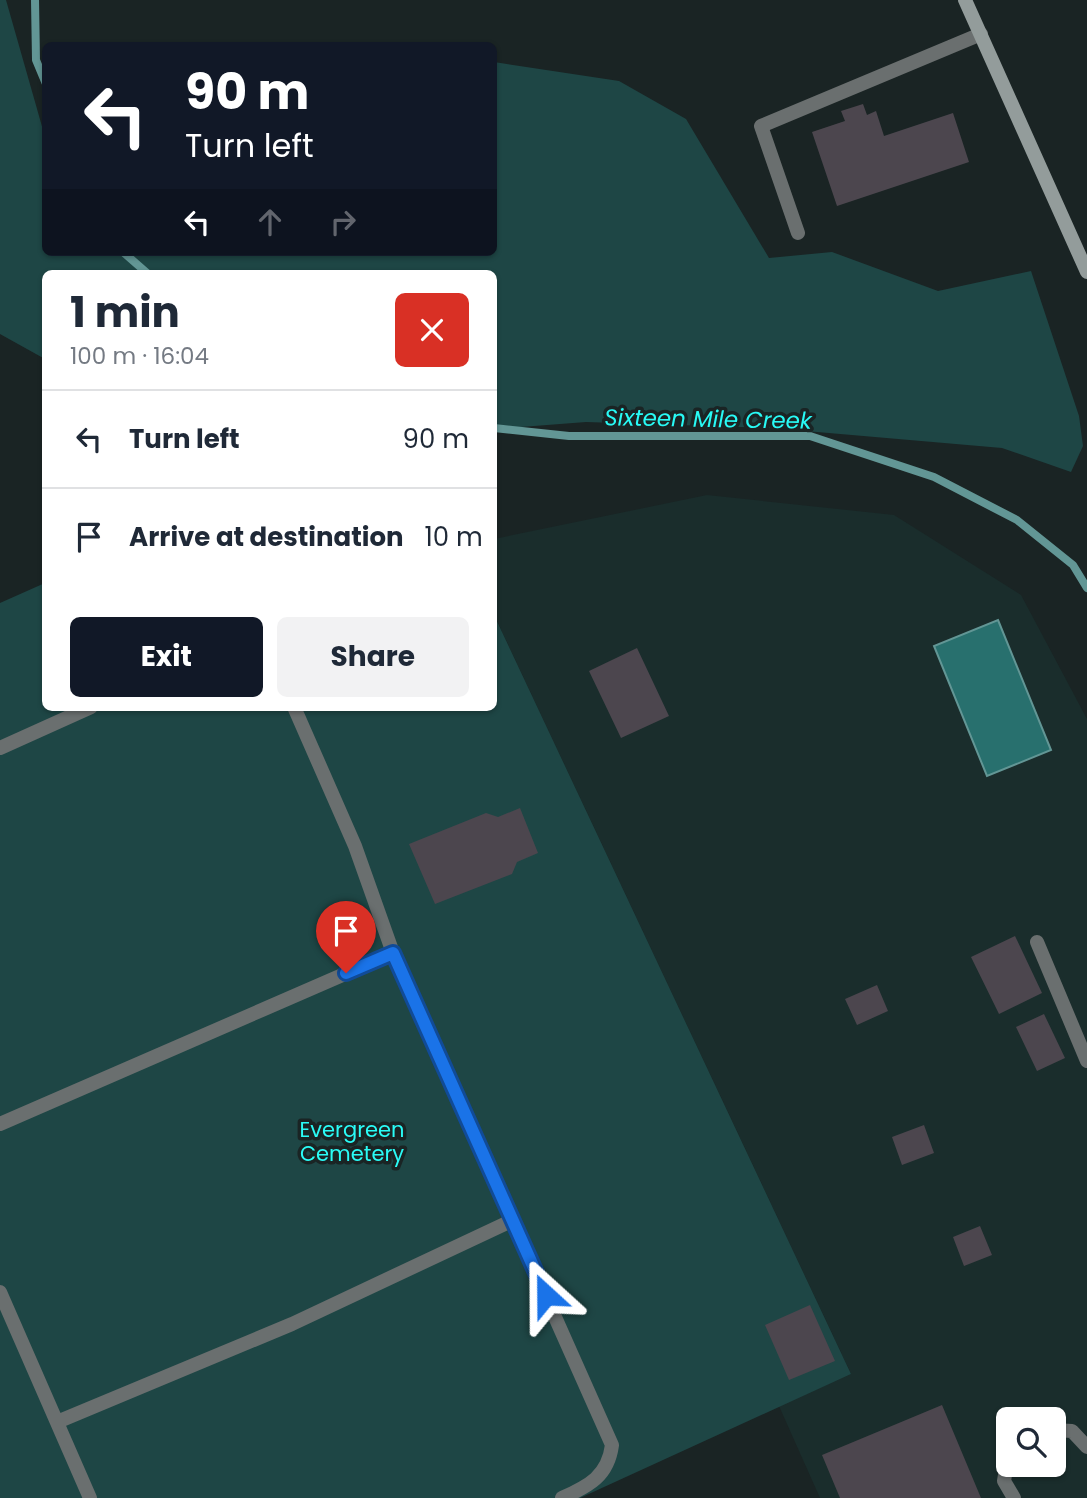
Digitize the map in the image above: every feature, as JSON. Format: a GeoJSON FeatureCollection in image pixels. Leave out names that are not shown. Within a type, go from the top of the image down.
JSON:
{"type":"FeatureCollection","features":[{"type":"Feature","properties":{"kind":"street"},"geometry":{"type":"LineString","coordinates":[[965,0],[1087,272]]}},
{"type":"Feature","properties":{"kind":"street"},"geometry":{"type":"LineString","coordinates":[[798,233],[761,126],[981,34]]}},
{"type":"Feature","properties":{"kind":"street"},"geometry":{"type":"LineString","coordinates":[[0,748],[82,711]]}},
{"type":"Feature","properties":{"kind":"street"},"geometry":{"type":"LineString","coordinates":[[296,711],[355,846],[393,953],[612,1445],[610,1461],[601,1476],[562,1498]]}},
{"type":"Feature","properties":{"kind":"street"},"geometry":{"type":"LineString","coordinates":[[1037,942],[1087,1061]]}},
{"type":"Feature","properties":{"kind":"street"},"geometry":{"type":"LineString","coordinates":[[0,1125],[393,953]]}},
{"type":"Feature","properties":{"kind":"street"},"geometry":{"type":"LineString","coordinates":[[57,1422],[292,1324],[513,1220]]}},
{"type":"Feature","properties":{"kind":"street"},"geometry":{"type":"LineString","coordinates":[[0,1292],[90,1498]]}},
{"type":"Feature","properties":{"kind":"street"},"geometry":{"type":"LineString","coordinates":[[1066,1431],[1072,1431],[1087,1447]]}},
{"type":"Feature","properties":{"kind":"street"},"geometry":{"type":"LineString","coordinates":[[1005,1477],[1004,1481],[1014,1498]]}},
{"type":"Feature","properties":{"kind":"shaded area"},"geometry":{"type":"Polygon","coordinates":[[[707,495],[894,515],[1021,595],[1087,719],[1087,1498],[820,1498],[779,1406],[851,1374],[497,621],[497,538],[707,495]]]}},
{"type":"Feature","properties":{"kind":"shaded area"},"geometry":{"type":"Polygon","coordinates":[[[998,620],[1051,750],[987,776],[934,646],[998,620]]]}},
{"type":"Feature","properties":{"kind":"green space"},"geometry":{"type":"Polygon","coordinates":[[[0,0],[6,0],[42,126],[42,256],[497,256],[497,62],[619,81],[686,119],[769,258],[832,252],[938,291],[1031,271],[1079,416],[1083,446],[1071,472],[1002,448],[771,428],[586,422],[497,429],[497,270],[42,270],[42,357],[0,334],[0,0]]]}},
{"type":"Feature","properties":{"kind":"green space","name":"Evergreen Cemetery"},"geometry":{"type":"Polygon","coordinates":[[[42,584],[42,711],[497,711],[497,621],[851,1374],[580,1498],[0,1498],[0,603],[42,584]]]}},
{"type":"Feature","properties":{"kind":"building"},"geometry":{"type":"Polygon","coordinates":[[[863,104],[867,115],[876,111],[884,136],[953,113],[969,162],[837,206],[812,132],[845,121],[841,111],[863,104]]]}},
{"type":"Feature","properties":{"kind":"building"},"geometry":{"type":"Polygon","coordinates":[[[637,648],[669,716],[621,738],[589,671],[637,648]]]}},
{"type":"Feature","properties":{"kind":"building"},"geometry":{"type":"Polygon","coordinates":[[[520,808],[538,853],[517,862],[512,874],[435,904],[409,844],[486,813],[498,817],[520,808]]]}},
{"type":"Feature","properties":{"kind":"building"},"geometry":{"type":"Polygon","coordinates":[[[1015,936],[1042,993],[999,1014],[971,957],[1015,936]]]}},
{"type":"Feature","properties":{"kind":"building"},"geometry":{"type":"Polygon","coordinates":[[[877,985],[888,1011],[857,1025],[845,999],[877,985]]]}},
{"type":"Feature","properties":{"kind":"building"},"geometry":{"type":"Polygon","coordinates":[[[1044,1014],[1065,1058],[1037,1071],[1016,1027],[1044,1014]]]}},
{"type":"Feature","properties":{"kind":"building"},"geometry":{"type":"Polygon","coordinates":[[[924,1125],[934,1153],[902,1165],[892,1137],[924,1125]]]}},
{"type":"Feature","properties":{"kind":"building"},"geometry":{"type":"Polygon","coordinates":[[[980,1226],[992,1255],[964,1266],[953,1237],[980,1226]]]}},
{"type":"Feature","properties":{"kind":"building"},"geometry":{"type":"Polygon","coordinates":[[[810,1305],[835,1361],[789,1380],[765,1325],[810,1305]]]}},
{"type":"Feature","properties":{"kind":"building"},"geometry":{"type":"Polygon","coordinates":[[[942,1405],[981,1498],[840,1498],[822,1455],[942,1405]]]}},
{"type":"Feature","properties":{"kind":"waterway","name":"Sixteen Mile Creek"},"geometry":{"type":"LineString","coordinates":[[35,0],[36,60],[42,74]]}},
{"type":"Feature","properties":{"kind":"waterway","name":"Sixteen Mile Creek"},"geometry":{"type":"LineString","coordinates":[[128,256],[144,270]]}},
{"type":"Feature","properties":{"kind":"waterway","name":"Sixteen Mile Creek"},"geometry":{"type":"LineString","coordinates":[[497,428],[569,436],[810,436],[934,477],[1017,520],[1073,565],[1087,588]]}},
{"type":"Feature","properties":{"kind":"route"},"geometry":{"type":"LineString","coordinates":[[346,973],[393,953],[546,1295]]}}]}
